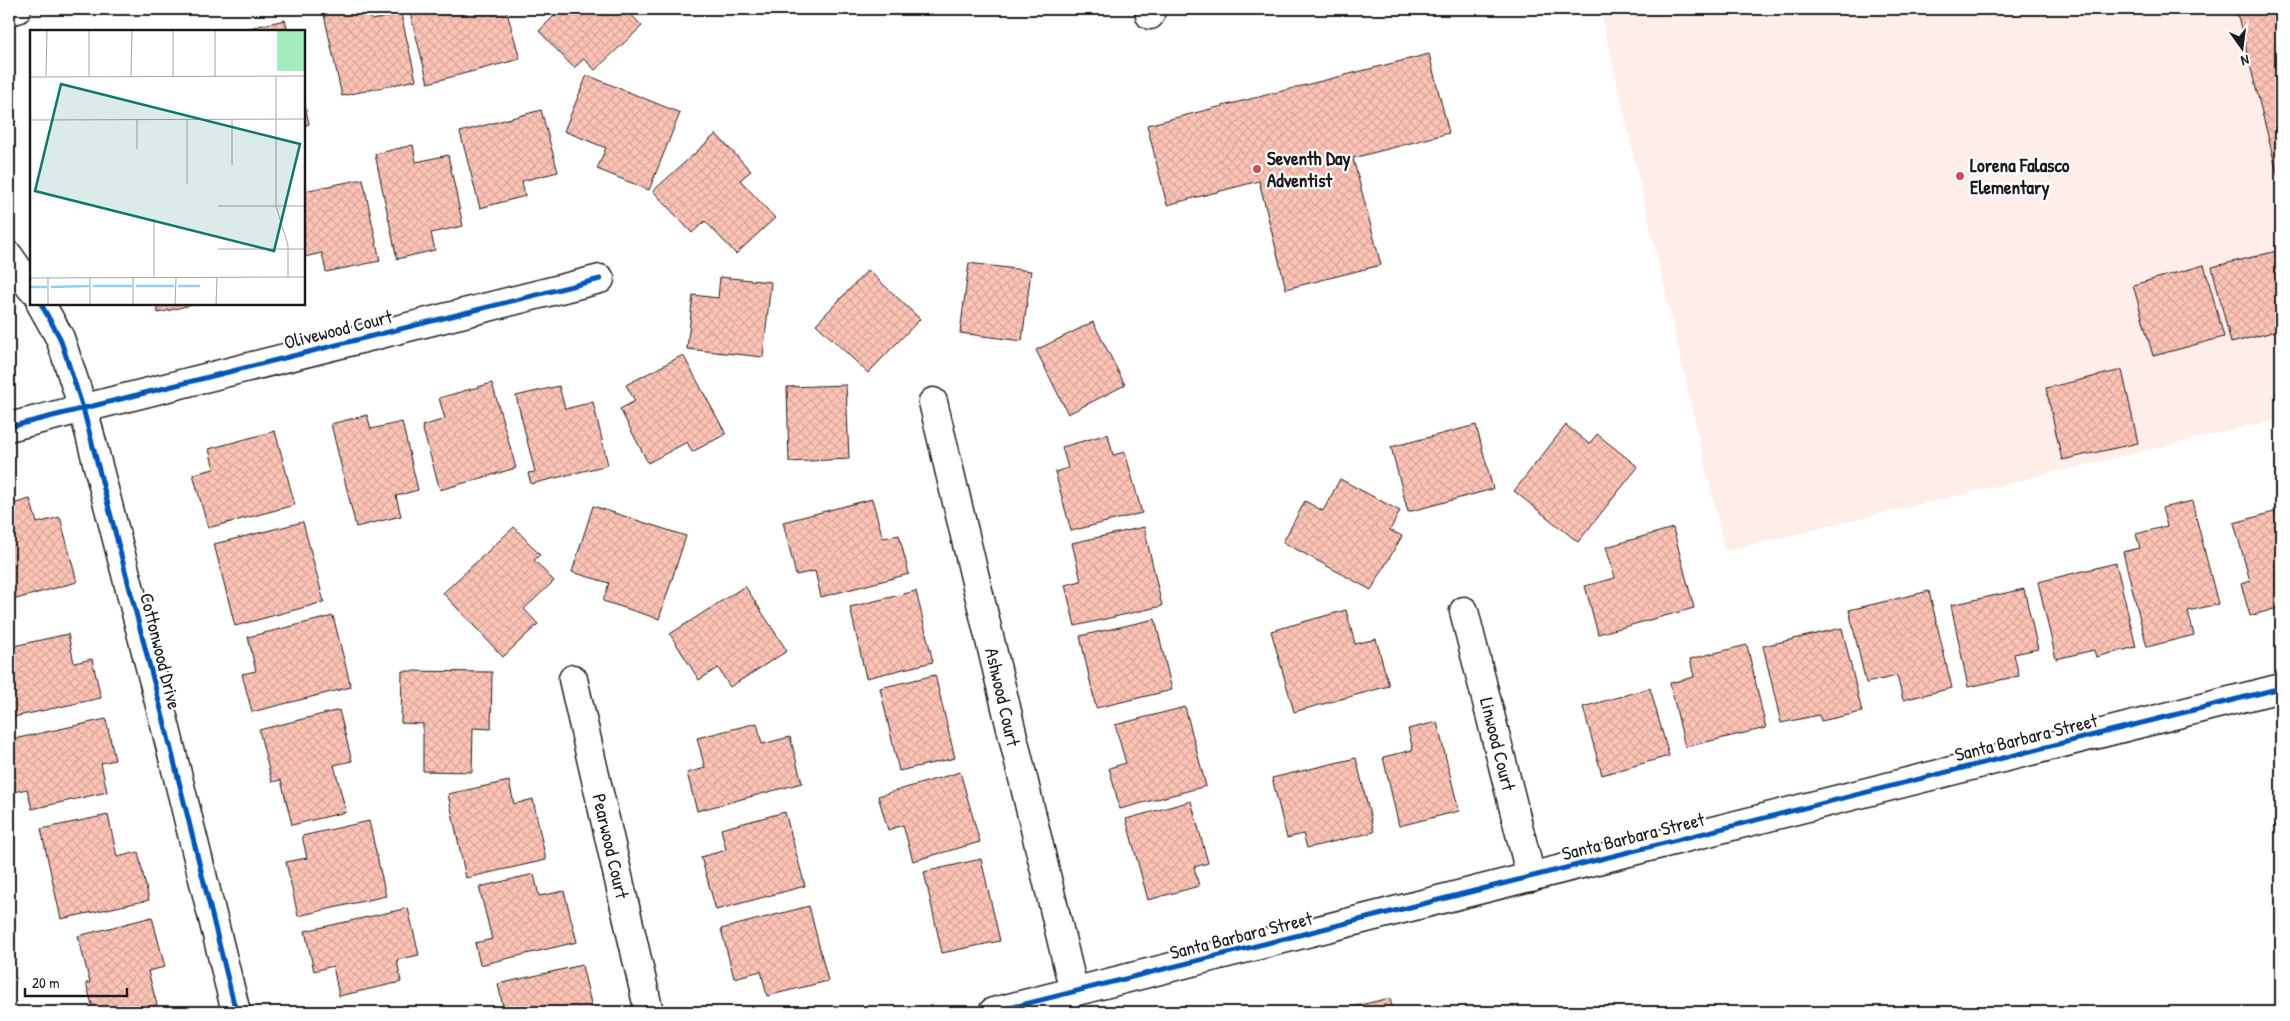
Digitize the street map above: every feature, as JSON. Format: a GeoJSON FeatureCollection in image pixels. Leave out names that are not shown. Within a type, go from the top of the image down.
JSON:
{"type":"FeatureCollection","features":[{"type":"Feature","properties":{"kind":"street"},"geometry":{"type":"LineString","coordinates":[[9,11],[17,9]]}},
{"type":"Feature","properties":{"kind":"street"},"geometry":{"type":"LineString","coordinates":[[9,256],[30,287]]}},
{"type":"Feature","properties":{"kind":"street","name":"Olivewood Court"},"geometry":{"type":"LineString","coordinates":[[9,427],[600,279]]}},
{"type":"Feature","properties":{"kind":"street","name":"Cottonwood Drive"},"geometry":{"type":"LineString","coordinates":[[42,305],[60,338],[83,408],[236,1012]]}},
{"type":"Feature","properties":{"kind":"street","name":"Ashwood Court"},"geometry":{"type":"LineString","coordinates":[[933,402],[1074,992]]}},
{"type":"Feature","properties":{"kind":"street","name":"Linwood Court"},"geometry":{"type":"LineString","coordinates":[[1464,611],[1531,877]]}},
{"type":"Feature","properties":{"kind":"street","name":"Pearwood Court"},"geometry":{"type":"LineString","coordinates":[[573,679],[649,1012]]}},
{"type":"Feature","properties":{"kind":"street","name":"Santa Barbara Street"},"geometry":{"type":"LineString","coordinates":[[993,1012],[2281,688]]}},
{"type":"Feature","properties":{"kind":"shaded area","name":"Lorena Falasco Elementary"},"geometry":{"type":"Polygon","coordinates":[[[1600,9],[2281,9],[2281,418],[1725,551],[1600,9]]]}},
{"type":"Feature","properties":{"kind":"building"},"geometry":{"type":"Polygon","coordinates":[[[370,9],[372,20],[401,14],[416,80],[342,96],[323,10],[370,9]]]}},
{"type":"Feature","properties":{"kind":"building"},"geometry":{"type":"Polygon","coordinates":[[[409,9],[506,9],[520,59],[428,83],[409,9]]]}},
{"type":"Feature","properties":{"kind":"building"},"geometry":{"type":"Polygon","coordinates":[[[549,9],[626,9],[642,26],[595,70],[584,59],[574,68],[539,31],[555,15],[549,9]]]}},
{"type":"Feature","properties":{"kind":"building"},"geometry":{"type":"Polygon","coordinates":[[[2236,9],[2281,9],[2280,184],[2236,9]]]}},
{"type":"Feature","properties":{"kind":"building"},"geometry":{"type":"Polygon","coordinates":[[[285,20],[288,30],[245,30],[285,20]]]}},
{"type":"Feature","properties":{"kind":"building","name":"Seventh Day Adventist"},"geometry":{"type":"Polygon","coordinates":[[[1429,54],[1449,133],[1353,158],[1381,265],[1286,289],[1259,181],[1167,205],[1147,125],[1429,54]]]}},
{"type":"Feature","properties":{"kind":"building"},"geometry":{"type":"Polygon","coordinates":[[[587,75],[680,113],[649,190],[597,169],[606,148],[564,131],[587,75]]]}},
{"type":"Feature","properties":{"kind":"building"},"geometry":{"type":"Polygon","coordinates":[[[305,106],[309,124],[305,126],[305,106]]]}},
{"type":"Feature","properties":{"kind":"building"},"geometry":{"type":"Polygon","coordinates":[[[541,110],[558,172],[522,181],[525,196],[480,208],[460,132],[541,110]]]}},
{"type":"Feature","properties":{"kind":"building"},"geometry":{"type":"Polygon","coordinates":[[[716,134],[751,171],[740,180],[775,218],[736,254],[705,221],[692,233],[653,191],[716,134]]]}},
{"type":"Feature","properties":{"kind":"building"},"geometry":{"type":"Polygon","coordinates":[[[413,145],[416,162],[448,155],[463,226],[431,233],[435,250],[397,259],[375,154],[413,145]]]}},
{"type":"Feature","properties":{"kind":"building"},"geometry":{"type":"Polygon","coordinates":[[[363,179],[380,261],[326,272],[322,253],[305,257],[305,191],[363,179]]]}},
{"type":"Feature","properties":{"kind":"building"},"geometry":{"type":"Polygon","coordinates":[[[2281,250],[2281,330],[2231,343],[2212,267],[2281,250]]]}},
{"type":"Feature","properties":{"kind":"building"},"geometry":{"type":"Polygon","coordinates":[[[969,263],[1031,271],[1022,341],[960,333],[969,263]]]}},
{"type":"Feature","properties":{"kind":"building"},"geometry":{"type":"Polygon","coordinates":[[[2204,265],[2224,337],[2153,356],[2133,285],[2204,265]]]}},
{"type":"Feature","properties":{"kind":"building"},"geometry":{"type":"Polygon","coordinates":[[[868,270],[920,319],[868,373],[816,324],[868,270]]]}},
{"type":"Feature","properties":{"kind":"building"},"geometry":{"type":"Polygon","coordinates":[[[720,277],[771,282],[763,357],[687,349],[693,295],[718,298],[720,277]]]}},
{"type":"Feature","properties":{"kind":"building"},"geometry":{"type":"Polygon","coordinates":[[[156,305],[191,305],[158,313],[156,305]]]}},
{"type":"Feature","properties":{"kind":"building"},"geometry":{"type":"Polygon","coordinates":[[[1093,322],[1125,385],[1068,414],[1036,350],[1093,322]]]}},
{"type":"Feature","properties":{"kind":"building"},"geometry":{"type":"Polygon","coordinates":[[[683,355],[726,434],[692,452],[687,442],[648,463],[620,409],[635,401],[626,385],[683,355]]]}},
{"type":"Feature","properties":{"kind":"building"},"geometry":{"type":"Polygon","coordinates":[[[2122,370],[2138,443],[2062,460],[2046,388],[2122,370]]]}},
{"type":"Feature","properties":{"kind":"building"},"geometry":{"type":"Polygon","coordinates":[[[492,383],[516,468],[440,490],[422,426],[445,419],[439,398],[492,383]]]}},
{"type":"Feature","properties":{"kind":"building"},"geometry":{"type":"Polygon","coordinates":[[[846,385],[849,459],[789,462],[787,387],[846,385]]]}},
{"type":"Feature","properties":{"kind":"building"},"geometry":{"type":"Polygon","coordinates":[[[559,386],[565,409],[593,402],[608,465],[531,484],[528,473],[535,472],[516,396],[559,386]]]}},
{"type":"Feature","properties":{"kind":"building"},"geometry":{"type":"Polygon","coordinates":[[[367,415],[371,429],[402,422],[418,490],[396,496],[401,516],[356,527],[331,424],[367,415]]]}},
{"type":"Feature","properties":{"kind":"building"},"geometry":{"type":"Polygon","coordinates":[[[1476,425],[1493,489],[1408,512],[1391,447],[1476,425]]]}},
{"type":"Feature","properties":{"kind":"building"},"geometry":{"type":"Polygon","coordinates":[[[1566,425],[1589,444],[1597,434],[1638,467],[1578,542],[1514,491],[1566,425]]]}},
{"type":"Feature","properties":{"kind":"building"},"geometry":{"type":"Polygon","coordinates":[[[275,431],[295,505],[208,528],[193,474],[214,469],[209,449],[275,431]]]}},
{"type":"Feature","properties":{"kind":"building"},"geometry":{"type":"Polygon","coordinates":[[[1108,434],[1113,455],[1125,452],[1142,513],[1071,531],[1055,472],[1068,468],[1062,447],[1108,434]]]}},
{"type":"Feature","properties":{"kind":"building"},"geometry":{"type":"Polygon","coordinates":[[[1340,479],[1400,511],[1390,530],[1402,536],[1371,590],[1283,542],[1305,501],[1323,511],[1340,479]]]}},
{"type":"Feature","properties":{"kind":"building"},"geometry":{"type":"Polygon","coordinates":[[[30,499],[37,523],[60,517],[77,582],[9,601],[9,505],[30,499]]]}},
{"type":"Feature","properties":{"kind":"building"},"geometry":{"type":"Polygon","coordinates":[[[872,499],[883,538],[899,535],[909,574],[821,597],[815,571],[796,575],[783,522],[872,499]]]}},
{"type":"Feature","properties":{"kind":"building"},"geometry":{"type":"Polygon","coordinates":[[[2192,501],[2218,604],[2188,611],[2194,635],[2147,647],[2123,552],[2140,548],[2136,534],[2167,526],[2162,508],[2192,501]]]}},
{"type":"Feature","properties":{"kind":"building"},"geometry":{"type":"Polygon","coordinates":[[[593,506],[686,536],[659,619],[603,601],[609,583],[572,572],[593,506]]]}},
{"type":"Feature","properties":{"kind":"building"},"geometry":{"type":"Polygon","coordinates":[[[2281,510],[2281,607],[2250,616],[2241,584],[2250,581],[2234,523],[2281,510]]]}},
{"type":"Feature","properties":{"kind":"building"},"geometry":{"type":"Polygon","coordinates":[[[303,522],[324,602],[235,626],[214,544],[303,522]]]}},
{"type":"Feature","properties":{"kind":"building"},"geometry":{"type":"Polygon","coordinates":[[[514,527],[540,555],[534,560],[554,581],[524,609],[538,624],[503,657],[443,593],[514,527]]]}},
{"type":"Feature","properties":{"kind":"building"},"geometry":{"type":"Polygon","coordinates":[[[1144,527],[1162,606],[1075,626],[1065,585],[1081,581],[1072,543],[1144,527]]]}},
{"type":"Feature","properties":{"kind":"building"},"geometry":{"type":"Polygon","coordinates":[[[1673,528],[1694,608],[1598,634],[1585,586],[1615,578],[1606,547],[1673,528]]]}},
{"type":"Feature","properties":{"kind":"building"},"geometry":{"type":"Polygon","coordinates":[[[2116,563],[2136,647],[2096,657],[2094,650],[2056,659],[2038,582],[2116,563]]]}},
{"type":"Feature","properties":{"kind":"building"},"geometry":{"type":"Polygon","coordinates":[[[745,586],[787,651],[730,687],[718,668],[699,680],[670,634],[745,586]]]}},
{"type":"Feature","properties":{"kind":"building"},"geometry":{"type":"Polygon","coordinates":[[[2024,589],[2038,649],[2014,654],[2019,676],[1968,687],[1951,605],[2024,589]]]}},
{"type":"Feature","properties":{"kind":"building"},"geometry":{"type":"Polygon","coordinates":[[[916,591],[933,662],[866,678],[850,607],[916,591]]]}},
{"type":"Feature","properties":{"kind":"building"},"geometry":{"type":"Polygon","coordinates":[[[1929,591],[1952,688],[1903,700],[1897,676],[1866,683],[1849,610],[1929,591]]]}},
{"type":"Feature","properties":{"kind":"building"},"geometry":{"type":"Polygon","coordinates":[[[1346,610],[1355,644],[1376,639],[1389,686],[1294,712],[1271,631],[1346,610]]]}},
{"type":"Feature","properties":{"kind":"building"},"geometry":{"type":"Polygon","coordinates":[[[333,616],[351,687],[252,712],[242,674],[256,671],[248,637],[333,616]]]}},
{"type":"Feature","properties":{"kind":"building"},"geometry":{"type":"Polygon","coordinates":[[[1155,619],[1172,690],[1096,708],[1080,636],[1155,619]]]}},
{"type":"Feature","properties":{"kind":"building"},"geometry":{"type":"Polygon","coordinates":[[[1842,628],[1862,712],[1821,721],[1819,715],[1781,723],[1763,646],[1842,628]]]}},
{"type":"Feature","properties":{"kind":"building"},"geometry":{"type":"Polygon","coordinates":[[[68,634],[74,663],[92,659],[101,698],[9,718],[9,647],[68,634]]]}},
{"type":"Feature","properties":{"kind":"building"},"geometry":{"type":"Polygon","coordinates":[[[1747,645],[1766,728],[1685,747],[1670,683],[1694,677],[1690,659],[1747,645]]]}},
{"type":"Feature","properties":{"kind":"building"},"geometry":{"type":"Polygon","coordinates":[[[402,671],[492,672],[491,729],[473,728],[472,772],[423,771],[423,724],[401,723],[402,671]]]}},
{"type":"Feature","properties":{"kind":"building"},"geometry":{"type":"Polygon","coordinates":[[[935,675],[955,758],[899,771],[880,688],[935,675]]]}},
{"type":"Feature","properties":{"kind":"building"},"geometry":{"type":"Polygon","coordinates":[[[1650,688],[1669,756],[1602,775],[1583,707],[1650,688]]]}},
{"type":"Feature","properties":{"kind":"building"},"geometry":{"type":"Polygon","coordinates":[[[1185,707],[1206,786],[1120,809],[1109,768],[1126,763],[1115,725],[1185,707]]]}},
{"type":"Feature","properties":{"kind":"building"},"geometry":{"type":"Polygon","coordinates":[[[339,710],[352,761],[334,765],[346,812],[292,825],[281,780],[272,782],[259,730],[339,710]]]}},
{"type":"Feature","properties":{"kind":"building"},"geometry":{"type":"Polygon","coordinates":[[[106,719],[115,760],[101,763],[107,792],[32,809],[27,789],[9,793],[9,740],[106,719]]]}},
{"type":"Feature","properties":{"kind":"building"},"geometry":{"type":"Polygon","coordinates":[[[1437,722],[1459,811],[1399,826],[1383,757],[1413,750],[1408,729],[1437,722]]]}},
{"type":"Feature","properties":{"kind":"building"},"geometry":{"type":"Polygon","coordinates":[[[757,723],[762,744],[790,737],[802,783],[697,811],[687,773],[705,768],[697,738],[757,723]]]}},
{"type":"Feature","properties":{"kind":"building"},"geometry":{"type":"Polygon","coordinates":[[[1356,758],[1374,832],[1307,848],[1303,834],[1287,838],[1272,778],[1356,758]]]}},
{"type":"Feature","properties":{"kind":"building"},"geometry":{"type":"Polygon","coordinates":[[[960,772],[980,842],[913,861],[903,825],[888,830],[878,796],[960,772]]]}},
{"type":"Feature","properties":{"kind":"building"},"geometry":{"type":"Polygon","coordinates":[[[509,781],[514,804],[533,799],[546,860],[466,878],[448,794],[509,781]]]}},
{"type":"Feature","properties":{"kind":"building"},"geometry":{"type":"Polygon","coordinates":[[[1191,801],[1208,863],[1194,867],[1199,886],[1148,900],[1126,819],[1191,801]]]}},
{"type":"Feature","properties":{"kind":"building"},"geometry":{"type":"Polygon","coordinates":[[[785,812],[805,886],[716,910],[701,857],[726,850],[721,829],[785,812]]]}},
{"type":"Feature","properties":{"kind":"building"},"geometry":{"type":"Polygon","coordinates":[[[108,815],[117,857],[138,852],[149,900],[61,919],[41,829],[108,815]]]}},
{"type":"Feature","properties":{"kind":"building"},"geometry":{"type":"Polygon","coordinates":[[[369,821],[386,896],[298,916],[286,862],[307,858],[302,836],[369,821]]]}},
{"type":"Feature","properties":{"kind":"building"},"geometry":{"type":"Polygon","coordinates":[[[981,859],[1000,941],[942,953],[924,872],[981,859]]]}},
{"type":"Feature","properties":{"kind":"building"},"geometry":{"type":"Polygon","coordinates":[[[534,874],[539,896],[564,891],[577,942],[480,965],[475,943],[492,939],[479,887],[534,874]]]}},
{"type":"Feature","properties":{"kind":"building"},"geometry":{"type":"Polygon","coordinates":[[[809,906],[828,981],[767,996],[761,971],[734,978],[721,929],[809,906]]]}},
{"type":"Feature","properties":{"kind":"building"},"geometry":{"type":"Polygon","coordinates":[[[408,908],[419,955],[397,960],[401,982],[339,996],[333,966],[314,971],[305,931],[408,908]]]}},
{"type":"Feature","properties":{"kind":"building"},"geometry":{"type":"Polygon","coordinates":[[[152,917],[165,967],[148,971],[157,1005],[129,1012],[94,1012],[86,983],[90,983],[78,936],[152,917]]]}},
{"type":"Feature","properties":{"kind":"building"},"geometry":{"type":"Polygon","coordinates":[[[582,965],[593,1012],[504,1012],[498,984],[582,965]]]}},
{"type":"Feature","properties":{"kind":"building"},"geometry":{"type":"Polygon","coordinates":[[[1390,998],[1393,1012],[1330,1012],[1390,998]]]}},
{"type":"Feature","properties":{"kind":"cycle path"},"geometry":{"type":"LineString","coordinates":[[9,427],[600,279]]}},
{"type":"Feature","properties":{"kind":"cycle path"},"geometry":{"type":"LineString","coordinates":[[42,305],[60,338],[83,408],[165,725],[236,1012]]}},
{"type":"Feature","properties":{"kind":"cycle path"},"geometry":{"type":"LineString","coordinates":[[993,1012],[2281,688]]}},
{"type":"Feature","properties":{"kind":"place","name":"Seventh Day Adventist"},"geometry":{"type":"Point","coordinates":[1257,169]}},
{"type":"Feature","properties":{"kind":"place","name":"Lorena Falasco Elementary"},"geometry":{"type":"Point","coordinates":[1960,176]}}]}
